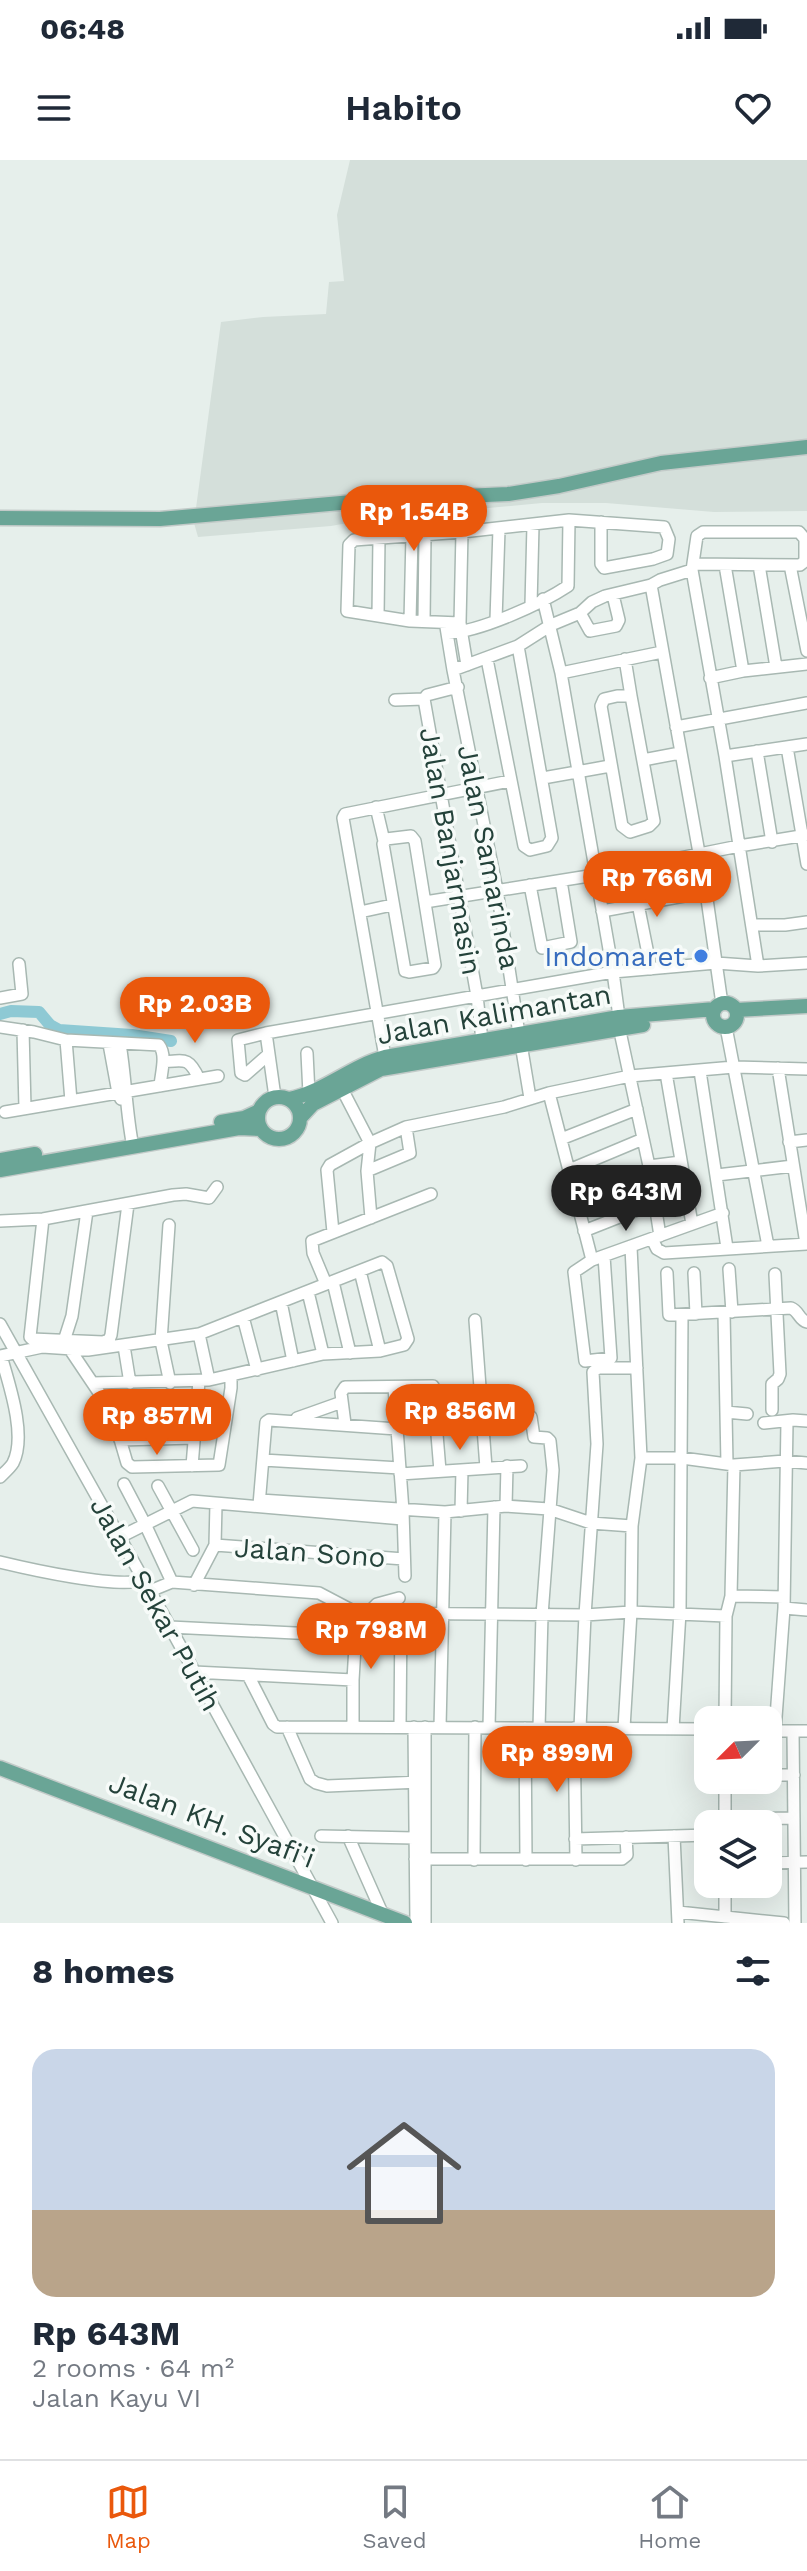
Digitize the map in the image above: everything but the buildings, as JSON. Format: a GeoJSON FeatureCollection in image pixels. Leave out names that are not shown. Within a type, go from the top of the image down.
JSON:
{"type":"FeatureCollection","features":[{"type":"Feature","properties":{"kind":"main road"},"geometry":{"type":"LineString","coordinates":[[0,518],[160,519],[374,500],[460,503],[559,486],[661,463],[807,447]]}},
{"type":"Feature","properties":{"kind":"main road","name":"Jalan Kalimantan"},"geometry":{"type":"LineString","coordinates":[[725,1015],[807,1006]]}},
{"type":"Feature","properties":{"kind":"main road","name":"Jalan Kalimantan"},"geometry":{"type":"LineString","coordinates":[[282,1098],[309,1094],[370,1061],[385,1057],[429,1055],[619,1022],[807,1013]]}},
{"type":"Feature","properties":{"kind":"main road","name":"Jalan Kalimantan"},"geometry":{"type":"LineString","coordinates":[[300,1118],[313,1104],[381,1069],[482,1040],[520,1039]]}},
{"type":"Feature","properties":{"kind":"main road"},"geometry":{"type":"LineString","coordinates":[[282,1098],[299,1111],[296,1131],[285,1138],[272,1138],[261,1129],[259,1111],[268,1099],[282,1098]]}},
{"type":"Feature","properties":{"kind":"main road"},"geometry":{"type":"LineString","coordinates":[[0,1170],[244,1118],[259,1111]]}},
{"type":"Feature","properties":{"kind":"main road"},"geometry":{"type":"LineString","coordinates":[[0,1160],[239,1128],[261,1129]]}},
{"type":"Feature","properties":{"kind":"main road","name":"Jalan KH. Syafi'i"},"geometry":{"type":"LineString","coordinates":[[0,1768],[405,1923]]}},
{"type":"Feature","properties":{"kind":"street"},"geometry":{"type":"LineString","coordinates":[[460,503],[461,628],[467,665]]}},
{"type":"Feature","properties":{"kind":"street"},"geometry":{"type":"LineString","coordinates":[[569,520],[568,586],[496,620],[461,628],[446,627],[424,621],[349,613],[346,608],[349,545],[354,540],[418,535],[462,527],[499,529],[569,520],[601,522],[664,527],[669,539],[667,554],[604,568],[601,564],[601,522]]}},
{"type":"Feature","properties":{"kind":"street"},"geometry":{"type":"LineString","coordinates":[[531,605],[533,525]]}},
{"type":"Feature","properties":{"kind":"street"},"geometry":{"type":"LineString","coordinates":[[496,620],[499,529]]}},
{"type":"Feature","properties":{"kind":"street"},"geometry":{"type":"LineString","coordinates":[[758,966],[693,567],[697,536],[703,532],[799,532],[805,539],[805,561],[800,565],[790,565],[807,651]]}},
{"type":"Feature","properties":{"kind":"street"},"geometry":{"type":"LineString","coordinates":[[410,621],[418,535]]}},
{"type":"Feature","properties":{"kind":"street"},"geometry":{"type":"LineString","coordinates":[[418,535],[424,621]]}},
{"type":"Feature","properties":{"kind":"street"},"geometry":{"type":"LineString","coordinates":[[378,616],[379,538]]}},
{"type":"Feature","properties":{"kind":"street"},"geometry":{"type":"LineString","coordinates":[[653,559],[662,652],[768,1246]]}},
{"type":"Feature","properties":{"kind":"street"},"geometry":{"type":"LineString","coordinates":[[725,565],[743,671]]}},
{"type":"Feature","properties":{"kind":"street"},"geometry":{"type":"LineString","coordinates":[[759,565],[776,667]]}},
{"type":"Feature","properties":{"kind":"street","name":"Jalan Banjarmasin"},"geometry":{"type":"LineString","coordinates":[[482,1040],[460,896],[424,699],[456,679],[467,665],[518,646],[551,625],[580,613],[592,602],[693,567],[790,565]]}},
{"type":"Feature","properties":{"kind":"street"},"geometry":{"type":"LineString","coordinates":[[580,613],[590,631],[616,626],[619,620],[613,595]]}},
{"type":"Feature","properties":{"kind":"street"},"geometry":{"type":"LineString","coordinates":[[543,599],[561,673],[619,1022],[655,1203],[659,1252],[806,1244],[778,1068]]}},
{"type":"Feature","properties":{"kind":"street","name":"Jalan Samarinda"},"geometry":{"type":"LineString","coordinates":[[446,627],[497,890],[530,1098]]}},
{"type":"Feature","properties":{"kind":"street"},"geometry":{"type":"LineString","coordinates":[[487,659],[524,846],[530,850],[547,846],[552,838],[518,646]]}},
{"type":"Feature","properties":{"kind":"street"},"geometry":{"type":"LineString","coordinates":[[561,673],[662,652]]}},
{"type":"Feature","properties":{"kind":"street"},"geometry":{"type":"LineString","coordinates":[[625,659],[654,821],[649,826],[630,832],[622,826],[601,703],[604,699],[631,696]]}},
{"type":"Feature","properties":{"kind":"street"},"geometry":{"type":"LineString","coordinates":[[710,678],[807,664]]}},
{"type":"Feature","properties":{"kind":"street"},"geometry":{"type":"LineString","coordinates":[[395,700],[424,699]]}},
{"type":"Feature","properties":{"kind":"street"},"geometry":{"type":"LineString","coordinates":[[676,727],[807,703]]}},
{"type":"Feature","properties":{"kind":"street"},"geometry":{"type":"LineString","coordinates":[[725,756],[807,744]]}},
{"type":"Feature","properties":{"kind":"street"},"geometry":{"type":"LineString","coordinates":[[787,747],[807,864]]}},
{"type":"Feature","properties":{"kind":"street"},"geometry":{"type":"LineString","coordinates":[[757,751],[772,842]]}},
{"type":"Feature","properties":{"kind":"street"},"geometry":{"type":"LineString","coordinates":[[643,760],[680,753]]}},
{"type":"Feature","properties":{"kind":"street"},"geometry":{"type":"LineString","coordinates":[[543,778],[610,766]]}},
{"type":"Feature","properties":{"kind":"street"},"geometry":{"type":"LineString","coordinates":[[385,1057],[343,818],[351,811],[510,781]]}},
{"type":"Feature","properties":{"kind":"street"},"geometry":{"type":"LineString","coordinates":[[376,807],[405,971],[433,968],[435,965],[413,838],[384,841]]}},
{"type":"Feature","properties":{"kind":"street"},"geometry":{"type":"LineString","coordinates":[[425,902],[561,881],[804,836]]}},
{"type":"Feature","properties":{"kind":"street"},"geometry":{"type":"LineString","coordinates":[[530,885],[542,948],[571,942],[561,881]]}},
{"type":"Feature","properties":{"kind":"street"},"geometry":{"type":"LineString","coordinates":[[602,911],[706,892]]}},
{"type":"Feature","properties":{"kind":"street"},"geometry":{"type":"LineString","coordinates":[[638,904],[651,969]]}},
{"type":"Feature","properties":{"kind":"street"},"geometry":{"type":"LineString","coordinates":[[360,912],[392,905]]}},
{"type":"Feature","properties":{"kind":"street"},"geometry":{"type":"LineString","coordinates":[[752,925],[807,922]]}},
{"type":"Feature","properties":{"kind":"street"},"geometry":{"type":"LineString","coordinates":[[269,1054],[245,1075],[241,1073],[238,1040],[613,972],[716,963],[758,966],[807,963]]}},
{"type":"Feature","properties":{"kind":"street"},"geometry":{"type":"LineString","coordinates":[[0,998],[22,994],[19,964]]}},
{"type":"Feature","properties":{"kind":"street"},"geometry":{"type":"LineString","coordinates":[[0,1027],[66,1040],[159,1045],[163,1050],[160,1086]]}},
{"type":"Feature","properties":{"kind":"street"},"geometry":{"type":"LineString","coordinates":[[23,1030],[25,1108]]}},
{"type":"Feature","properties":{"kind":"street"},"geometry":{"type":"LineString","coordinates":[[266,1033],[282,1098]]}},
{"type":"Feature","properties":{"kind":"street"},"geometry":{"type":"LineString","coordinates":[[66,1040],[71,1101]]}},
{"type":"Feature","properties":{"kind":"street"},"geometry":{"type":"LineString","coordinates":[[115,1044],[132,1143]]}},
{"type":"Feature","properties":{"kind":"street"},"geometry":{"type":"LineString","coordinates":[[307,1053],[309,1094]]}},
{"type":"Feature","properties":{"kind":"street"},"geometry":{"type":"LineString","coordinates":[[163,1062],[189,1062],[193,1064],[199,1079]]}},
{"type":"Feature","properties":{"kind":"street"},"geometry":{"type":"LineString","coordinates":[[333,1232],[327,1170],[330,1165],[406,1127],[630,1076],[734,1067],[807,1069]]}},
{"type":"Feature","properties":{"kind":"street"},"geometry":{"type":"LineString","coordinates":[[700,1071],[727,1248]]}},
{"type":"Feature","properties":{"kind":"street"},"geometry":{"type":"LineString","coordinates":[[666,1073],[692,1224]]}},
{"type":"Feature","properties":{"kind":"street"},"geometry":{"type":"LineString","coordinates":[[5,1112],[218,1076]]}},
{"type":"Feature","properties":{"kind":"street"},"geometry":{"type":"LineString","coordinates":[[342,1089],[370,1143],[367,1171],[371,1218]]}},
{"type":"Feature","properties":{"kind":"street"},"geometry":{"type":"LineString","coordinates":[[549,1093],[584,1231],[598,1258],[611,1358],[584,1359],[574,1273],[598,1258],[723,1213]]}},
{"type":"Feature","properties":{"kind":"street"},"geometry":{"type":"LineString","coordinates":[[561,1139],[637,1109]]}},
{"type":"Feature","properties":{"kind":"street"},"geometry":{"type":"LineString","coordinates":[[367,1171],[410,1153],[406,1127]]}},
{"type":"Feature","properties":{"kind":"street"},"geometry":{"type":"LineString","coordinates":[[569,1170],[643,1139]]}},
{"type":"Feature","properties":{"kind":"street"},"geometry":{"type":"LineString","coordinates":[[789,1142],[807,1140]]}},
{"type":"Feature","properties":{"kind":"street"},"geometry":{"type":"LineString","coordinates":[[577,1200],[649,1169],[681,1162]]}},
{"type":"Feature","properties":{"kind":"street"},"geometry":{"type":"LineString","coordinates":[[717,1175],[793,1166]]}},
{"type":"Feature","properties":{"kind":"street"},"geometry":{"type":"LineString","coordinates":[[0,1221],[43,1219],[173,1195],[209,1198],[217,1187]]}},
{"type":"Feature","properties":{"kind":"street"},"geometry":{"type":"LineString","coordinates":[[350,1353],[330,1283],[313,1253],[312,1241],[431,1194]]}},
{"type":"Feature","properties":{"kind":"street"},"geometry":{"type":"LineString","coordinates":[[584,1231],[655,1203]]}},
{"type":"Feature","properties":{"kind":"street"},"geometry":{"type":"LineString","coordinates":[[0,1477],[12,1465],[18,1446],[18,1432],[10,1386],[0,1356],[42,1347],[109,1340],[128,1204]]}},
{"type":"Feature","properties":{"kind":"street"},"geometry":{"type":"LineString","coordinates":[[87,1211],[67,1345],[112,1412],[129,1466],[215,1466],[221,1462],[231,1376]]}},
{"type":"Feature","properties":{"kind":"street"},"geometry":{"type":"LineString","coordinates":[[43,1219],[32,1339],[88,1350],[199,1334],[385,1263],[408,1339],[404,1345],[380,1351],[323,1354],[204,1380],[93,1383]]}},
{"type":"Feature","properties":{"kind":"street"},"geometry":{"type":"LineString","coordinates":[[169,1225],[161,1341],[170,1383]]}},
{"type":"Feature","properties":{"kind":"street"},"geometry":{"type":"LineString","coordinates":[[624,1728],[631,1612],[632,1526],[641,1458],[631,1247]]}},
{"type":"Feature","properties":{"kind":"street"},"geometry":{"type":"LineString","coordinates":[[725,1706],[726,1616],[731,1596],[730,1465],[726,1412],[729,1269]]}},
{"type":"Feature","properties":{"kind":"street"},"geometry":{"type":"LineString","coordinates":[[360,1271],[380,1351]]}},
{"type":"Feature","properties":{"kind":"street"},"geometry":{"type":"LineString","coordinates":[[667,1273],[669,1315],[794,1309],[807,1322]]}},
{"type":"Feature","properties":{"kind":"street"},"geometry":{"type":"LineString","coordinates":[[694,1273],[696,1314]]}},
{"type":"Feature","properties":{"kind":"street"},"geometry":{"type":"LineString","coordinates":[[772,1410],[772,1384],[780,1377],[775,1274]]}},
{"type":"Feature","properties":{"kind":"street"},"geometry":{"type":"LineString","coordinates":[[308,1292],[323,1354]]}},
{"type":"Feature","properties":{"kind":"street"},"geometry":{"type":"LineString","coordinates":[[281,1302],[293,1361]]}},
{"type":"Feature","properties":{"kind":"street"},"geometry":{"type":"LineString","coordinates":[[673,1729],[680,1612],[682,1315]]}},
{"type":"Feature","properties":{"kind":"street"},"geometry":{"type":"LineString","coordinates":[[243,1317],[257,1370]]}},
{"type":"Feature","properties":{"kind":"street"},"geometry":{"type":"LineString","coordinates":[[475,1320],[486,1468]]}},
{"type":"Feature","properties":{"kind":"street","name":"Jalan Sekar Putih"},"geometry":{"type":"LineString","coordinates":[[0,1324],[332,1923]]}},
{"type":"Feature","properties":{"kind":"street"},"geometry":{"type":"LineString","coordinates":[[192,1466],[196,1409],[204,1380],[199,1334]]}},
{"type":"Feature","properties":{"kind":"street"},"geometry":{"type":"LineString","coordinates":[[124,1346],[130,1383]]}},
{"type":"Feature","properties":{"kind":"street"},"geometry":{"type":"LineString","coordinates":[[576,1860],[577,1728],[597,1444],[593,1372],[598,1368],[637,1368]]}},
{"type":"Feature","properties":{"kind":"street"},"geometry":{"type":"LineString","coordinates":[[345,1424],[341,1393],[345,1387],[433,1386],[440,1471]]}},
{"type":"Feature","properties":{"kind":"street"},"geometry":{"type":"LineString","coordinates":[[394,1387],[405,1576]]}},
{"type":"Feature","properties":{"kind":"street"},"geometry":{"type":"LineString","coordinates":[[289,1421],[342,1402]]}},
{"type":"Feature","properties":{"kind":"street"},"geometry":{"type":"LineString","coordinates":[[112,1412],[196,1409]]}},
{"type":"Feature","properties":{"kind":"street"},"geometry":{"type":"LineString","coordinates":[[726,1412],[747,1414]]}},
{"type":"Feature","properties":{"kind":"street"},"geometry":{"type":"LineString","coordinates":[[531,1417],[534,1437],[550,1441],[553,1470],[542,1615],[539,1728]]}},
{"type":"Feature","properties":{"kind":"street"},"geometry":{"type":"LineString","coordinates":[[764,1423],[807,1421]]}},
{"type":"Feature","properties":{"kind":"street"},"geometry":{"type":"LineString","coordinates":[[260,1504],[266,1422],[397,1429]]}},
{"type":"Feature","properties":{"kind":"street"},"geometry":{"type":"LineString","coordinates":[[774,1706],[784,1603],[787,1422]]}},
{"type":"Feature","properties":{"kind":"street"},"geometry":{"type":"LineString","coordinates":[[120,1440],[194,1438]]}},
{"type":"Feature","properties":{"kind":"street"},"geometry":{"type":"LineString","coordinates":[[641,1458],[682,1458],[730,1465],[785,1461],[807,1463]]}},
{"type":"Feature","properties":{"kind":"street"},"geometry":{"type":"LineString","coordinates":[[263,1460],[400,1471],[521,1466]]}},
{"type":"Feature","properties":{"kind":"street"},"geometry":{"type":"LineString","coordinates":[[489,1728],[492,1614],[500,1506],[507,1466]]}},
{"type":"Feature","properties":{"kind":"street"},"geometry":{"type":"LineString","coordinates":[[461,1511],[462,1470]]}},
{"type":"Feature","properties":{"kind":"street"},"geometry":{"type":"LineString","coordinates":[[124,1484],[145,1524],[185,1584]]}},
{"type":"Feature","properties":{"kind":"street"},"geometry":{"type":"LineString","coordinates":[[158,1486],[193,1550]]}},
{"type":"Feature","properties":{"kind":"street"},"geometry":{"type":"LineString","coordinates":[[120,1537],[192,1501],[403,1515],[500,1506],[549,1509],[591,1523],[632,1526]]}},
{"type":"Feature","properties":{"kind":"street"},"geometry":{"type":"LineString","coordinates":[[185,1584],[215,1545],[216,1504]]}},
{"type":"Feature","properties":{"kind":"street"},"geometry":{"type":"LineString","coordinates":[[440,1727],[445,1512]]}},
{"type":"Feature","properties":{"kind":"street","name":"Jalan Sono"},"geometry":{"type":"LineString","coordinates":[[215,1545],[404,1559]]}},
{"type":"Feature","properties":{"kind":"street"},"geometry":{"type":"LineString","coordinates":[[0,1562],[40,1572],[127,1583],[143,1580]]}},
{"type":"Feature","properties":{"kind":"street"},"geometry":{"type":"LineString","coordinates":[[150,1591],[185,1584],[319,1593],[363,1613],[585,1615],[680,1612],[726,1616]]}},
{"type":"Feature","properties":{"kind":"street"},"geometry":{"type":"LineString","coordinates":[[731,1596],[784,1603],[807,1610]]}},
{"type":"Feature","properties":{"kind":"street"},"geometry":{"type":"LineString","coordinates":[[353,1727],[356,1636],[363,1613],[377,1604],[399,1598]]}},
{"type":"Feature","properties":{"kind":"street"},"geometry":{"type":"LineString","coordinates":[[400,1727],[401,1613]]}},
{"type":"Feature","properties":{"kind":"street"},"geometry":{"type":"LineString","coordinates":[[165,1618],[356,1636]]}},
{"type":"Feature","properties":{"kind":"street"},"geometry":{"type":"LineString","coordinates":[[194,1672],[353,1680]]}},
{"type":"Feature","properties":{"kind":"street"},"geometry":{"type":"LineString","coordinates":[[248,1675],[273,1725],[287,1727],[694,1729]]}},
{"type":"Feature","properties":{"kind":"street"},"geometry":{"type":"LineString","coordinates":[[287,1727],[310,1779],[316,1783],[327,1786],[419,1782]]}},
{"type":"Feature","properties":{"kind":"street"},"geometry":{"type":"LineString","coordinates":[[419,1727],[420,1860],[425,1923]]}},
{"type":"Feature","properties":{"kind":"street"},"geometry":{"type":"LineString","coordinates":[[474,1860],[475,1727]]}},
{"type":"Feature","properties":{"kind":"street"},"geometry":{"type":"LineString","coordinates":[[525,1728],[526,1860]]}},
{"type":"Feature","properties":{"kind":"street"},"geometry":{"type":"LineString","coordinates":[[782,1731],[807,1731]]}},
{"type":"Feature","properties":{"kind":"street"},"geometry":{"type":"LineString","coordinates":[[793,1731],[794,1818],[801,1862],[795,1923]]}},
{"type":"Feature","properties":{"kind":"street"},"geometry":{"type":"LineString","coordinates":[[782,1775],[794,1775]]}},
{"type":"Feature","properties":{"kind":"street"},"geometry":{"type":"LineString","coordinates":[[416,1923],[420,1860],[414,1838],[419,1782]]}},
{"type":"Feature","properties":{"kind":"street"},"geometry":{"type":"LineString","coordinates":[[782,1819],[794,1818]]}},
{"type":"Feature","properties":{"kind":"street"},"geometry":{"type":"LineString","coordinates":[[575,1839],[694,1835]]}},
{"type":"Feature","properties":{"kind":"street"},"geometry":{"type":"LineString","coordinates":[[321,1836],[414,1838]]}},
{"type":"Feature","properties":{"kind":"street"},"geometry":{"type":"LineString","coordinates":[[348,1836],[383,1915]]}},
{"type":"Feature","properties":{"kind":"street"},"geometry":{"type":"LineString","coordinates":[[674,1836],[678,1918],[725,1917],[784,1923]]}},
{"type":"Feature","properties":{"kind":"street"},"geometry":{"type":"LineString","coordinates":[[420,1860],[625,1858],[626,1837]]}},
{"type":"Feature","properties":{"kind":"street"},"geometry":{"type":"LineString","coordinates":[[725,1898],[725,1917]]}},
{"type":"Feature","properties":{"kind":"shaded area"},"geometry":{"type":"Polygon","coordinates":[[[350,160],[807,160],[807,511],[714,512],[606,503],[542,503],[198,537],[194,523],[221,322],[326,314],[329,282],[344,281],[337,215],[350,160]]]}},
{"type":"Feature","properties":{"kind":"waterway"},"geometry":{"type":"LineString","coordinates":[[0,1014],[11,1011],[39,1012],[59,1030],[171,1041]]}},
{"type":"Feature","properties":{"kind":"place","name":"Indomaret"},"geometry":{"type":"Point","coordinates":[701,956]}}]}
